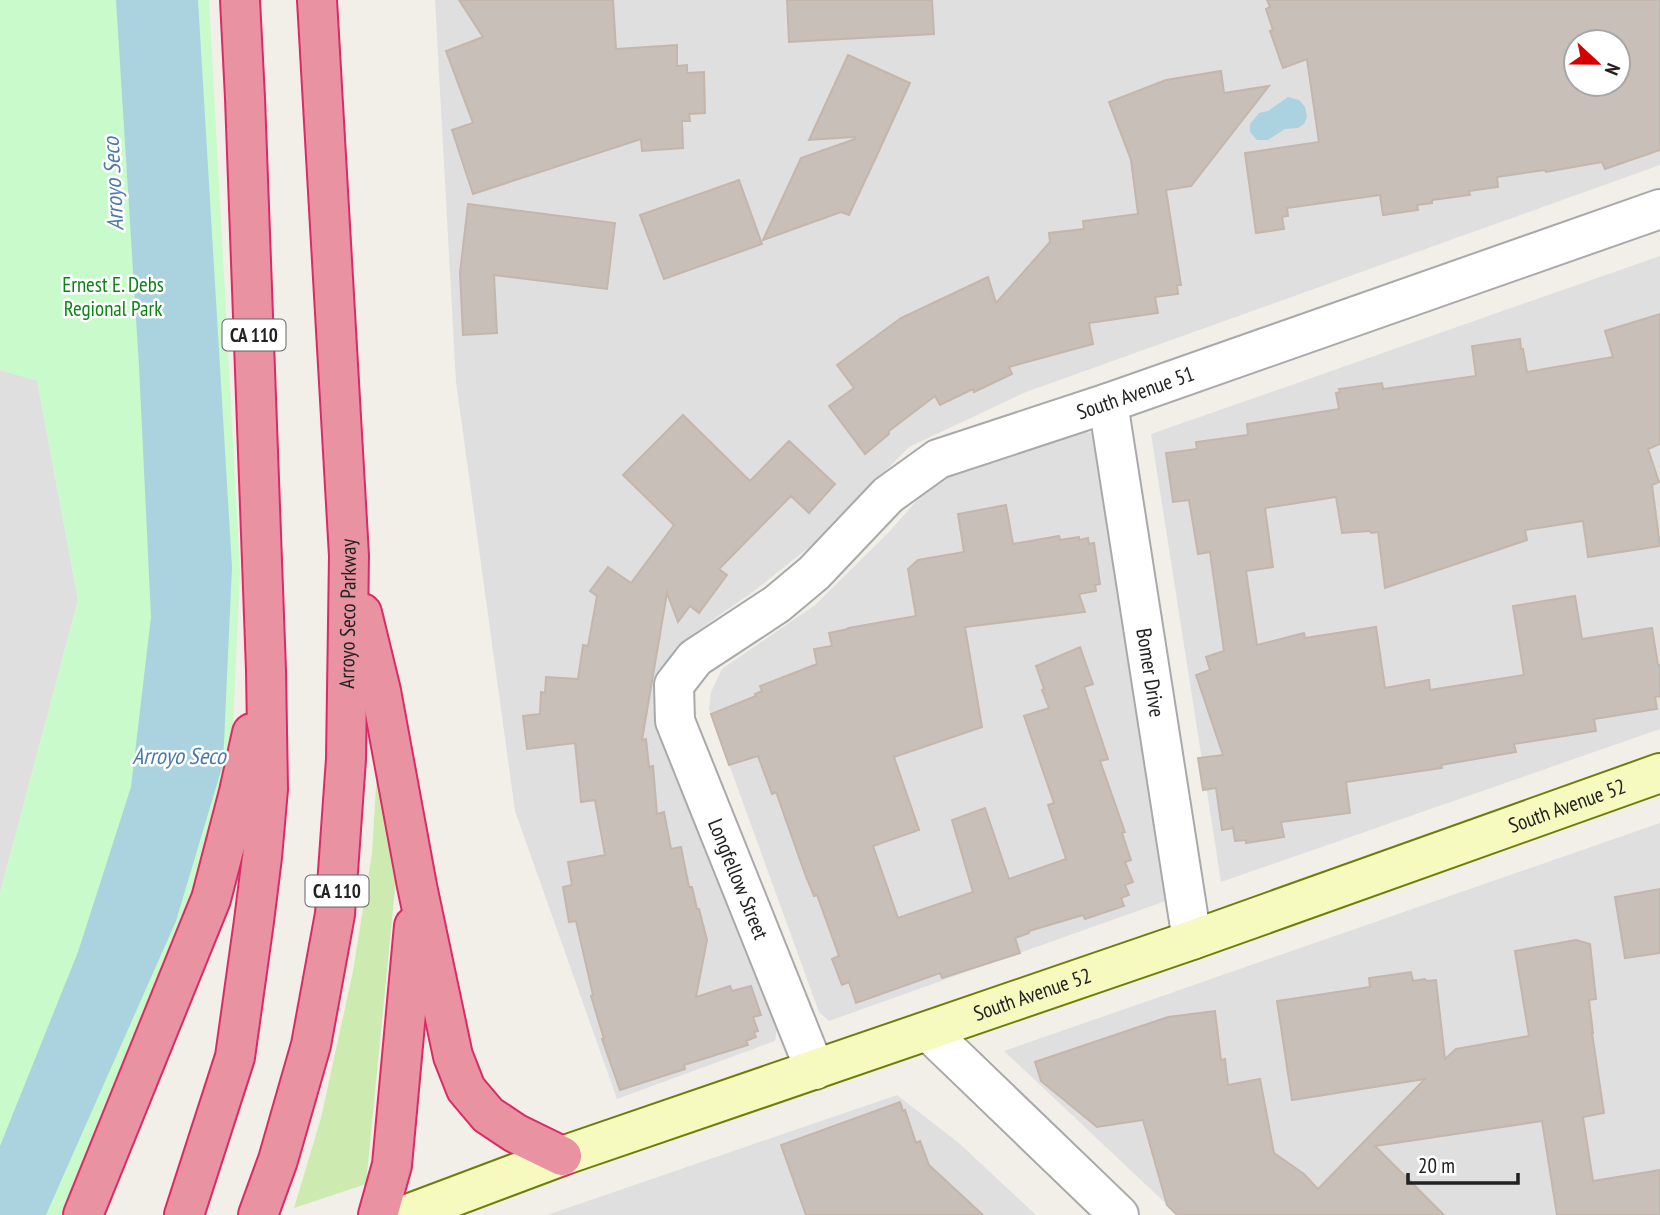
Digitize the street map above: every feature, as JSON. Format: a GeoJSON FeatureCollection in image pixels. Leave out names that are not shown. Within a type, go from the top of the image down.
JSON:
{"type":"FeatureCollection","features":[{"type":"Feature","properties":{"kind":"highway","name":"CA 110"},"geometry":{"type":"LineString","coordinates":[[184,1215],[235,1057],[262,857],[268,789],[266,670],[240,0]]}},
{"type":"Feature","properties":{"kind":"highway","name":"Arroyo Seco Parkway"},"geometry":{"type":"LineString","coordinates":[[258,1215],[278,1160],[311,1045],[335,914],[346,760],[349,556],[317,0]]}},
{"type":"Feature","properties":{"kind":"highway"},"geometry":{"type":"LineString","coordinates":[[349,556],[381,691],[453,1056],[466,1089],[488,1115],[515,1133],[562,1156]]}},
{"type":"Feature","properties":{"kind":"highway"},"geometry":{"type":"LineString","coordinates":[[83,1215],[211,899],[239,792],[266,670]]}},
{"type":"Feature","properties":{"kind":"highway"},"geometry":{"type":"LineString","coordinates":[[378,1215],[392,1165],[418,886]]}},
{"type":"Feature","properties":{"kind":"street","name":"South Avenue 51"},"geometry":{"type":"LineString","coordinates":[[674,685],[695,658],[777,604],[814,573],[888,495],[938,459],[1108,403],[1660,208]]}},
{"type":"Feature","properties":{"kind":"street","name":"Bomer Drive"},"geometry":{"type":"LineString","coordinates":[[1108,403],[1192,940]]}},
{"type":"Feature","properties":{"kind":"street","name":"Longfellow Street"},"geometry":{"type":"LineString","coordinates":[[674,685],[675,721],[815,1070]]}},
{"type":"Feature","properties":{"kind":"street","name":"South Avenue 52"},"geometry":{"type":"LineString","coordinates":[[405,1215],[562,1156],[1192,940],[1660,773]]}},
{"type":"Feature","properties":{"kind":"street"},"geometry":{"type":"LineString","coordinates":[[928,1031],[1119,1215]]}},
{"type":"Feature","properties":{"kind":"shaded area"},"geometry":{"type":"Polygon","coordinates":[[[435,0],[1660,0],[1660,165],[1026,392],[909,447],[818,540],[754,591],[694,633],[674,653],[661,696],[778,1023],[775,1041],[617,1099],[515,811],[456,382],[435,0]]]}},
{"type":"Feature","properties":{"kind":"shaded area"},"geometry":{"type":"Polygon","coordinates":[[[1660,256],[1660,729],[1221,882],[1151,434],[1660,256]]]}},
{"type":"Feature","properties":{"kind":"shaded area"},"geometry":{"type":"Polygon","coordinates":[[[0,370],[37,380],[78,600],[0,893],[0,370]]]}},
{"type":"Feature","properties":{"kind":"shaded area"},"geometry":{"type":"Polygon","coordinates":[[[1081,432],[1095,433],[1174,898],[829,1021],[819,1012],[709,709],[711,692],[722,669],[815,605],[890,531],[932,483],[1081,432]]]}},
{"type":"Feature","properties":{"kind":"shaded area"},"geometry":{"type":"Polygon","coordinates":[[[1660,823],[1660,1215],[1178,1215],[1004,1051],[1660,823]]]}},
{"type":"Feature","properties":{"kind":"shaded area"},"geometry":{"type":"Polygon","coordinates":[[[897,1095],[960,1144],[1036,1215],[547,1215],[897,1095]]]}},
{"type":"Feature","properties":{"kind":"green space","name":"Ernest E. Debs Regional Park"},"geometry":{"type":"Polygon","coordinates":[[[0,0],[209,0],[240,571],[231,772],[185,921],[61,1215],[0,1215],[0,893],[78,600],[37,381],[0,370],[0,0]]]}},
{"type":"Feature","properties":{"kind":"green space"},"geometry":{"type":"Polygon","coordinates":[[[378,752],[398,858],[366,1184],[294,1208],[321,1118],[353,971],[372,854],[378,752]]]}},
{"type":"Feature","properties":{"kind":"water","name":"Arroyo Seco"},"geometry":{"type":"Polygon","coordinates":[[[116,0],[198,0],[232,567],[223,764],[176,921],[46,1215],[0,1215],[0,1146],[78,952],[131,787],[151,617],[139,366],[116,0]]]}},
{"type":"Feature","properties":{"kind":"water"},"geometry":{"type":"Polygon","coordinates":[[[1288,97],[1299,100],[1305,107],[1307,117],[1304,124],[1298,128],[1285,129],[1268,140],[1257,140],[1250,132],[1250,124],[1259,113],[1268,111],[1288,97]]]}},
{"type":"Feature","properties":{"kind":"building"},"geometry":{"type":"Polygon","coordinates":[[[459,0],[613,0],[616,49],[677,45],[677,66],[687,65],[687,73],[704,72],[705,113],[689,114],[690,121],[682,121],[683,148],[642,151],[641,139],[473,194],[452,130],[473,123],[446,51],[483,37],[459,0]]]}},
{"type":"Feature","properties":{"kind":"building"},"geometry":{"type":"Polygon","coordinates":[[[787,0],[932,0],[934,34],[789,42],[787,0]]]}},
{"type":"Feature","properties":{"kind":"building"},"geometry":{"type":"Polygon","coordinates":[[[1267,0],[1660,0],[1660,150],[1605,169],[1602,162],[1497,177],[1498,187],[1469,191],[1470,195],[1432,200],[1432,203],[1417,205],[1418,210],[1383,215],[1380,195],[1287,208],[1288,216],[1282,217],[1284,229],[1256,233],[1245,153],[1319,142],[1307,59],[1283,68],[1270,31],[1273,30],[1266,9],[1270,7],[1267,0]]]}},
{"type":"Feature","properties":{"kind":"building"},"geometry":{"type":"Polygon","coordinates":[[[848,55],[910,83],[878,153],[849,215],[841,212],[763,240],[801,158],[855,139],[809,140],[848,55]]]}},
{"type":"Feature","properties":{"kind":"building"},"geometry":{"type":"Polygon","coordinates":[[[1221,71],[1224,93],[1269,86],[1191,186],[1166,190],[1181,285],[1177,285],[1178,294],[1155,297],[1158,313],[1089,323],[1093,344],[1009,367],[1012,374],[940,405],[935,396],[889,431],[889,434],[865,454],[829,406],[854,388],[837,365],[901,318],[988,277],[996,303],[1050,242],[1049,233],[1084,229],[1083,221],[1138,214],[1131,160],[1109,102],[1166,80],[1221,71]]]}},
{"type":"Feature","properties":{"kind":"building"},"geometry":{"type":"Polygon","coordinates":[[[739,180],[762,244],[664,279],[640,215],[739,180]]]}},
{"type":"Feature","properties":{"kind":"building"},"geometry":{"type":"Polygon","coordinates":[[[468,204],[615,223],[607,289],[494,275],[497,333],[463,335],[460,273],[468,204]]]}},
{"type":"Feature","properties":{"kind":"building"},"geometry":{"type":"Polygon","coordinates":[[[1660,314],[1660,444],[1648,449],[1659,482],[1652,485],[1660,546],[1588,557],[1583,521],[1525,530],[1527,540],[1385,588],[1378,532],[1342,533],[1336,497],[1265,508],[1273,567],[1246,571],[1257,645],[1304,633],[1305,638],[1376,627],[1385,688],[1429,680],[1430,690],[1524,675],[1513,606],[1575,596],[1582,639],[1652,628],[1660,665],[1660,696],[1655,697],[1657,709],[1594,719],[1596,731],[1514,744],[1516,752],[1441,765],[1442,768],[1346,782],[1350,813],[1281,822],[1284,837],[1246,843],[1246,840],[1235,841],[1233,828],[1222,830],[1216,788],[1203,790],[1198,758],[1223,755],[1196,675],[1210,670],[1206,657],[1224,651],[1210,552],[1198,554],[1189,500],[1173,502],[1166,453],[1197,449],[1196,442],[1248,435],[1247,424],[1339,409],[1336,393],[1340,392],[1339,389],[1382,383],[1383,389],[1476,376],[1472,346],[1520,339],[1527,372],[1613,357],[1605,331],[1660,314]]]}},
{"type":"Feature","properties":{"kind":"building"},"geometry":{"type":"Polygon","coordinates":[[[683,415],[750,481],[789,441],[835,484],[809,513],[791,496],[719,569],[727,575],[699,613],[690,606],[678,622],[667,593],[642,740],[646,739],[649,767],[653,766],[657,814],[664,812],[671,849],[681,847],[689,887],[692,887],[707,940],[696,997],[730,986],[732,991],[751,986],[761,1015],[753,1017],[758,1031],[754,1032],[756,1037],[746,1041],[748,1045],[684,1065],[685,1069],[620,1090],[602,1039],[576,921],[569,922],[563,887],[572,885],[568,862],[605,855],[595,800],[581,802],[575,743],[527,749],[523,716],[540,714],[541,692],[545,693],[546,677],[578,679],[583,645],[588,646],[597,596],[590,591],[608,567],[631,583],[674,525],[623,475],[683,415]]]}},
{"type":"Feature","properties":{"kind":"building"},"geometry":{"type":"Polygon","coordinates":[[[1006,505],[1013,544],[1059,536],[1060,540],[1088,538],[1089,544],[1094,543],[1100,584],[1095,585],[1096,591],[1079,594],[1085,612],[965,627],[982,727],[894,757],[919,830],[873,846],[898,918],[973,892],[952,820],[985,808],[1009,879],[1066,859],[1048,805],[1054,803],[1024,716],[1049,708],[1036,666],[1080,647],[1093,684],[1084,687],[1108,759],[1100,761],[1125,832],[1122,833],[1131,860],[1125,862],[1133,882],[1125,885],[1129,895],[1121,898],[1124,906],[1085,919],[1083,915],[1029,931],[1015,938],[1020,953],[942,978],[940,973],[856,1003],[849,982],[842,985],[832,959],[839,956],[817,895],[814,896],[776,792],[772,794],[758,756],[729,765],[711,714],[756,696],[755,694],[762,691],[760,686],[817,664],[814,649],[832,646],[829,633],[916,616],[908,569],[918,560],[964,552],[958,514],[1006,505]]]}},
{"type":"Feature","properties":{"kind":"building"},"geometry":{"type":"Polygon","coordinates":[[[1660,889],[1660,953],[1625,958],[1615,897],[1660,889]]]}},
{"type":"Feature","properties":{"kind":"building"},"geometry":{"type":"Polygon","coordinates":[[[1576,940],[1590,944],[1596,999],[1589,1000],[1604,1113],[1583,1117],[1593,1181],[1660,1170],[1660,1215],[1557,1215],[1542,1121],[1375,1146],[1444,1215],[1177,1215],[1167,1205],[1143,1120],[1097,1127],[1041,1081],[1035,1062],[1168,1017],[1215,1011],[1221,1060],[1225,1059],[1228,1085],[1260,1079],[1274,1153],[1304,1174],[1318,1189],[1425,1079],[1292,1100],[1277,1001],[1370,987],[1369,978],[1411,972],[1413,981],[1436,980],[1445,1059],[1456,1049],[1529,1036],[1515,951],[1576,940]]]}},
{"type":"Feature","properties":{"kind":"building"},"geometry":{"type":"Polygon","coordinates":[[[900,1102],[916,1143],[920,1141],[929,1165],[983,1215],[806,1215],[781,1145],[900,1102]]]}}]}
